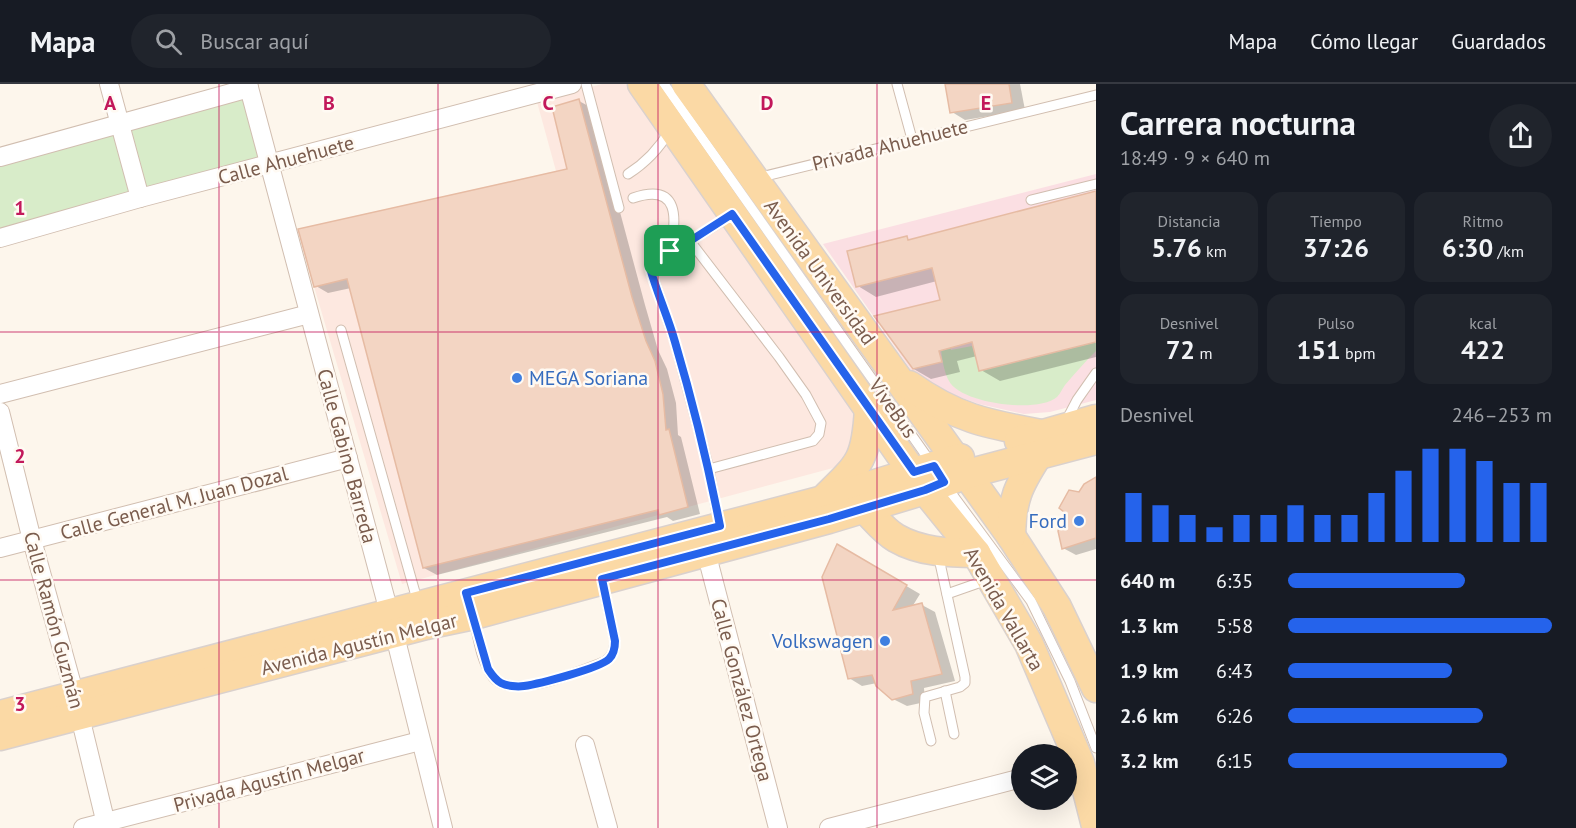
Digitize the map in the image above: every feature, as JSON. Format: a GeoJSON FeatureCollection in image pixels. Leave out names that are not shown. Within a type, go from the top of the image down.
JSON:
{"type":"FeatureCollection","features":[{"type":"Feature","properties":{"kind":"main road","name":"Avenida Universidad"},"geometry":{"type":"LineString","coordinates":[[642,84],[869,409],[940,474]]}},
{"type":"Feature","properties":{"kind":"main road","name":"Avenida Universidad"},"geometry":{"type":"LineString","coordinates":[[686,84],[894,374],[940,474]]}},
{"type":"Feature","properties":{"kind":"main road"},"geometry":{"type":"LineString","coordinates":[[894,374],[940,406],[976,421],[1048,439],[1096,440]]}},
{"type":"Feature","properties":{"kind":"main road"},"geometry":{"type":"LineString","coordinates":[[823,500],[853,471],[861,457],[867,441],[869,409]]}},
{"type":"Feature","properties":{"kind":"main road"},"geometry":{"type":"LineString","coordinates":[[940,474],[1048,439],[1096,419]]}},
{"type":"Feature","properties":{"kind":"main road"},"geometry":{"type":"LineString","coordinates":[[1011,537],[1014,498],[1019,485],[1048,439]]}},
{"type":"Feature","properties":{"kind":"main road","name":"Avenida Agustín Melgar"},"geometry":{"type":"LineString","coordinates":[[391,623],[418,605],[470,604],[720,526],[940,474]]}},
{"type":"Feature","properties":{"kind":"main road","name":"Avenida Agustín Melgar"},"geometry":{"type":"LineString","coordinates":[[0,736],[77,706],[391,623],[470,604],[602,579],[865,508],[940,474]]}},
{"type":"Feature","properties":{"kind":"main road","name":"Avenida Vallarta"},"geometry":{"type":"LineString","coordinates":[[940,474],[1011,537],[1057,607],[1096,688]]}},
{"type":"Feature","properties":{"kind":"main road","name":"Avenida Vallarta"},"geometry":{"type":"LineString","coordinates":[[940,474],[976,553],[1029,644],[1081,759],[1096,826]]}},
{"type":"Feature","properties":{"kind":"main road"},"geometry":{"type":"LineString","coordinates":[[865,508],[884,529],[897,539],[938,552],[976,553]]}},
{"type":"Feature","properties":{"kind":"main road","name":"Avenida Agustín Melgar"},"geometry":{"type":"LineString","coordinates":[[0,715],[77,706]]}},
{"type":"Feature","properties":{"kind":"street"},"geometry":{"type":"LineString","coordinates":[[109,84],[140,198]]}},
{"type":"Feature","properties":{"kind":"street","name":"Calle Ahuehuete"},"geometry":{"type":"LineString","coordinates":[[0,238],[270,163],[572,84]]}},
{"type":"Feature","properties":{"kind":"street"},"geometry":{"type":"LineString","coordinates":[[0,157],[249,86]]}},
{"type":"Feature","properties":{"kind":"street","name":"Calle Gabino Barreda"},"geometry":{"type":"LineString","coordinates":[[249,86],[443,828]]}},
{"type":"Feature","properties":{"kind":"street"},"geometry":{"type":"LineString","coordinates":[[0,394],[309,314]]}},
{"type":"Feature","properties":{"kind":"street","name":"Calle Ramón Guzmán"},"geometry":{"type":"LineString","coordinates":[[0,412],[106,825]]}},
{"type":"Feature","properties":{"kind":"street","name":"Calle General M. Juan Dozal"},"geometry":{"type":"LineString","coordinates":[[0,548],[348,458]]}},
{"type":"Feature","properties":{"kind":"street","name":"Calle González Ortega"},"geometry":{"type":"LineString","coordinates":[[706,552],[778,828]]}},
{"type":"Feature","properties":{"kind":"street","name":"Privada Agustín Melgar"},"geometry":{"type":"LineString","coordinates":[[83,828],[106,825],[420,741]]}},
{"type":"Feature","properties":{"kind":"street"},"geometry":{"type":"LineString","coordinates":[[585,745],[608,828]]}},
{"type":"Feature","properties":{"kind":"street"},"geometry":{"type":"LineString","coordinates":[[830,828],[1011,781]]}},
{"type":"Feature","properties":{"kind":"lane"},"geometry":{"type":"LineString","coordinates":[[586,84],[619,208]]}},
{"type":"Feature","properties":{"kind":"lane","name":"ViveBus"},"geometry":{"type":"LineString","coordinates":[[664,84],[1031,602],[1070,681],[1081,759]]}},
{"type":"Feature","properties":{"kind":"lane"},"geometry":{"type":"LineString","coordinates":[[897,84],[912,140]]}},
{"type":"Feature","properties":{"kind":"lane","name":"Privada Ahuehuete"},"geometry":{"type":"LineString","coordinates":[[753,179],[1096,95]]}},
{"type":"Feature","properties":{"kind":"lane"},"geometry":{"type":"LineString","coordinates":[[628,174],[654,154],[672,128]]}},
{"type":"Feature","properties":{"kind":"lane"},"geometry":{"type":"LineString","coordinates":[[1032,200],[1096,184]]}},
{"type":"Feature","properties":{"kind":"lane"},"geometry":{"type":"LineString","coordinates":[[633,198],[647,194],[658,195],[672,205],[675,220],[670,251]]}},
{"type":"Feature","properties":{"kind":"lane"},"geometry":{"type":"LineString","coordinates":[[720,526],[709,469],[675,342],[650,268],[654,259],[690,241],[732,214]]}},
{"type":"Feature","properties":{"kind":"lane"},"geometry":{"type":"LineString","coordinates":[[690,241],[779,357],[806,395],[821,423],[819,434],[813,441],[709,469]]}},
{"type":"Feature","properties":{"kind":"lane"},"geometry":{"type":"LineString","coordinates":[[341,330],[418,605]]}},
{"type":"Feature","properties":{"kind":"lane"},"geometry":{"type":"LineString","coordinates":[[1048,439],[1096,373]]}},
{"type":"Feature","properties":{"kind":"lane"},"geometry":{"type":"LineString","coordinates":[[931,741],[924,713],[925,697],[963,685],[965,680],[938,552]]}},
{"type":"Feature","properties":{"kind":"lane"},"geometry":{"type":"LineString","coordinates":[[470,604],[488,669],[501,683],[521,687],[567,676],[609,659],[615,650],[615,641],[602,579]]}},
{"type":"Feature","properties":{"kind":"lane"},"geometry":{"type":"LineString","coordinates":[[947,594],[991,579]]}},
{"type":"Feature","properties":{"kind":"lane"},"geometry":{"type":"LineString","coordinates":[[945,691],[954,734]]}},
{"type":"Feature","properties":{"kind":"shaded area"},"geometry":{"type":"Polygon","coordinates":[[[602,84],[626,84],[854,408],[858,424],[844,462],[833,468],[402,584],[297,229],[556,171],[537,102],[602,84]]]}},
{"type":"Feature","properties":{"kind":"shaded area"},"geometry":{"type":"Polygon","coordinates":[[[1096,174],[1096,400],[1050,412],[1024,414],[979,404],[940,390],[911,370],[823,244],[1096,174]]]}},
{"type":"Feature","properties":{"kind":"green space"},"geometry":{"type":"Polygon","coordinates":[[[249,88],[270,163],[0,238],[0,157],[249,88]]]}},
{"type":"Feature","properties":{"kind":"green space"},"geometry":{"type":"Polygon","coordinates":[[[940,307],[951,350],[972,346],[980,371],[1096,342],[1096,351],[1057,397],[1047,402],[1017,405],[983,400],[956,389],[949,381],[942,355],[940,307]]]}},
{"type":"Feature","properties":{"kind":"building"},"geometry":{"type":"Polygon","coordinates":[[[945,84],[1009,84],[1012,103],[950,113],[945,84]]]}},
{"type":"Feature","properties":{"kind":"building","name":"MEGA Soriana"},"geometry":{"type":"Polygon","coordinates":[[[579,99],[632,297],[655,361],[663,394],[666,430],[669,429],[688,507],[659,515],[658,510],[423,568],[347,279],[314,287],[298,229],[567,169],[552,107],[579,99]]]}},
{"type":"Feature","properties":{"kind":"building"},"geometry":{"type":"Polygon","coordinates":[[[1096,191],[1096,342],[979,371],[972,342],[939,351],[942,362],[913,369],[874,316],[940,300],[932,268],[856,287],[847,251],[907,236],[908,240],[1096,191]]]}},
{"type":"Feature","properties":{"kind":"building","name":"Ford"},"geometry":{"type":"Polygon","coordinates":[[[1096,477],[1096,538],[1062,549],[1058,531],[1064,512],[1059,508],[1069,490],[1079,492],[1084,484],[1096,477]]]}},
{"type":"Feature","properties":{"kind":"building","name":"Volkswagen"},"geometry":{"type":"Polygon","coordinates":[[[837,544],[907,585],[893,610],[922,603],[942,674],[911,681],[913,694],[892,700],[876,686],[872,675],[848,679],[822,577],[837,544]]]}},
{"type":"Feature","properties":{"kind":"place","name":"MEGA Soriana"},"geometry":{"type":"Point","coordinates":[517,378]}},
{"type":"Feature","properties":{"kind":"place","name":"Ford"},"geometry":{"type":"Point","coordinates":[1079,521]}},
{"type":"Feature","properties":{"kind":"place","name":"Volkswagen"},"geometry":{"type":"Point","coordinates":[885,641]}},
{"type":"Feature","properties":{"kind":"route"},"geometry":{"type":"LineString","coordinates":[[732,214],[914,472],[934,466],[944,482],[829,519],[602,579],[615,641],[615,650],[609,659],[567,676],[537,684],[521,687],[501,683],[488,669],[466,593],[720,526],[709,469],[675,342],[650,268],[654,259],[670,251],[732,214]]}}]}
